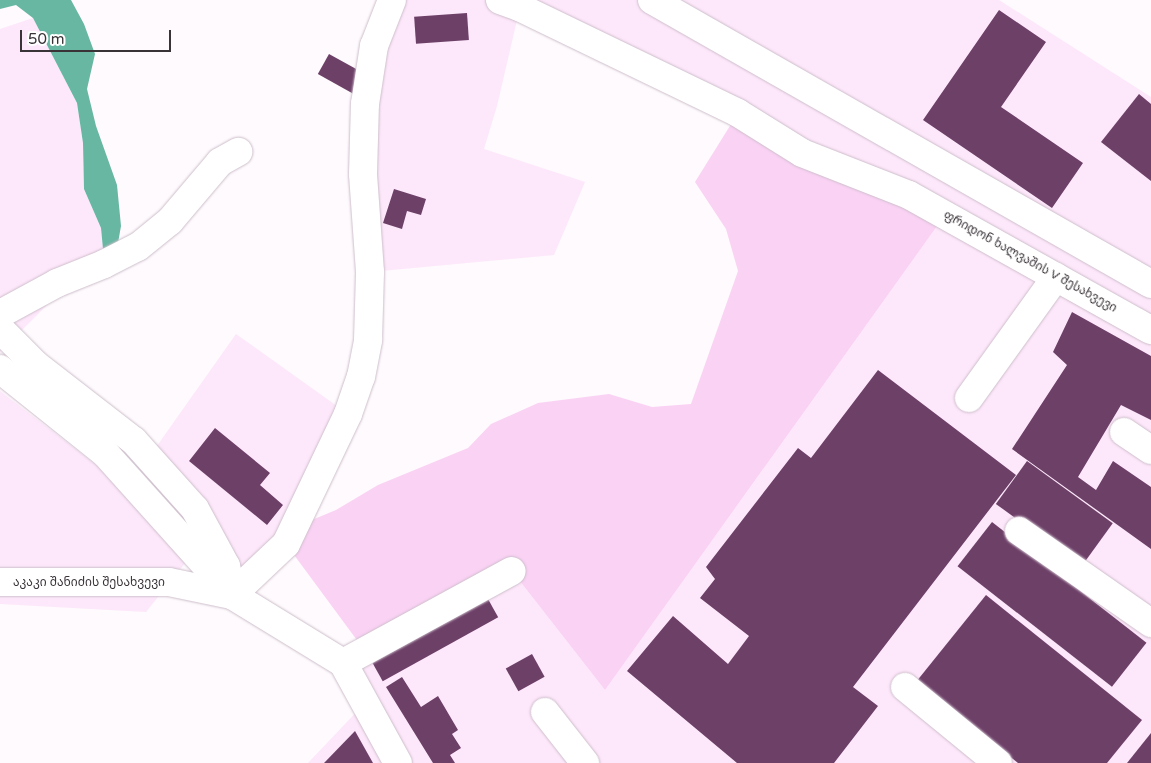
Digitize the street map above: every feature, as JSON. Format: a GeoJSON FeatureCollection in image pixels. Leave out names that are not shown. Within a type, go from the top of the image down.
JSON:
{"type":"FeatureCollection","features":[{"type":"Feature","properties":{"kind":"street"},"geometry":{"type":"LineString","coordinates":[[232,595],[286,544],[348,414],[361,376],[368,340],[370,272],[363,174],[365,104],[374,46],[392,0]]}},
{"type":"Feature","properties":{"kind":"street","name":"ფრიდონ ხალვაშის V შესახვევი"},"geometry":{"type":"LineString","coordinates":[[500,0],[519,7],[738,113],[802,153],[909,195],[1151,330]]}},
{"type":"Feature","properties":{"kind":"street"},"geometry":{"type":"LineString","coordinates":[[652,0],[1151,284]]}},
{"type":"Feature","properties":{"kind":"street"},"geometry":{"type":"LineString","coordinates":[[0,314],[57,283],[104,264],[138,247],[170,221],[220,162],[238,152]]}},
{"type":"Feature","properties":{"kind":"street"},"geometry":{"type":"LineString","coordinates":[[969,398],[1056,277]]}},
{"type":"Feature","properties":{"kind":"street"},"geometry":{"type":"LineString","coordinates":[[0,329],[36,365],[134,441],[195,510],[226,566],[232,595]]}},
{"type":"Feature","properties":{"kind":"street"},"geometry":{"type":"LineString","coordinates":[[0,370],[105,453],[232,595]]}},
{"type":"Feature","properties":{"kind":"street"},"geometry":{"type":"LineString","coordinates":[[1124,432],[1151,450]]}},
{"type":"Feature","properties":{"kind":"street"},"geometry":{"type":"LineString","coordinates":[[1019,531],[1151,623]]}},
{"type":"Feature","properties":{"kind":"street"},"geometry":{"type":"LineString","coordinates":[[343,663],[512,571]]}},
{"type":"Feature","properties":{"kind":"street","name":"აკაკი შანიძის შესახვევი"},"geometry":{"type":"LineString","coordinates":[[0,582],[170,582],[232,595],[343,663],[398,763]]}},
{"type":"Feature","properties":{"kind":"street"},"geometry":{"type":"LineString","coordinates":[[905,687],[998,763]]}},
{"type":"Feature","properties":{"kind":"street"},"geometry":{"type":"LineString","coordinates":[[545,712],[585,763]]}},
{"type":"Feature","properties":{"kind":"shaded area"},"geometry":{"type":"Polygon","coordinates":[[[0,0],[71,0],[84,24],[95,54],[87,89],[96,126],[117,185],[121,226],[118,243],[103,249],[101,228],[84,189],[83,143],[77,103],[33,18],[16,5],[0,9],[0,0]]]}},
{"type":"Feature","properties":{"kind":"shaded area"},"geometry":{"type":"Polygon","coordinates":[[[392,0],[999,0],[1151,97],[1151,763],[308,763],[365,703],[343,663],[512,571],[605,690],[945,215],[520,7],[497,106],[484,149],[585,182],[554,255],[370,272],[363,174],[392,0]]]}},
{"type":"Feature","properties":{"kind":"shaded area"},"geometry":{"type":"Polygon","coordinates":[[[33,18],[77,103],[83,143],[84,189],[101,228],[103,249],[0,352],[0,29],[33,18]]]}},
{"type":"Feature","properties":{"kind":"shaded area"},"geometry":{"type":"Polygon","coordinates":[[[738,113],[945,215],[605,690],[512,571],[365,651],[286,544],[295,527],[336,510],[378,485],[468,448],[491,424],[538,403],[609,394],[652,407],[691,404],[738,271],[726,229],[695,182],[738,113]]]}},
{"type":"Feature","properties":{"kind":"shaded area"},"geometry":{"type":"Polygon","coordinates":[[[236,334],[348,414],[295,527],[232,595],[207,547],[140,470],[236,334]]]}},
{"type":"Feature","properties":{"kind":"shaded area"},"geometry":{"type":"Polygon","coordinates":[[[0,391],[99,467],[186,562],[146,612],[0,604],[0,391]]]}},
{"type":"Feature","properties":{"kind":"building"},"geometry":{"type":"Polygon","coordinates":[[[999,10],[1046,42],[1001,107],[1083,163],[1052,208],[923,120],[999,10]]]}},
{"type":"Feature","properties":{"kind":"building"},"geometry":{"type":"Polygon","coordinates":[[[467,13],[469,40],[416,44],[414,17],[467,13]]]}},
{"type":"Feature","properties":{"kind":"building"},"geometry":{"type":"Polygon","coordinates":[[[329,54],[367,75],[355,95],[318,74],[329,54]]]}},
{"type":"Feature","properties":{"kind":"building"},"geometry":{"type":"Polygon","coordinates":[[[1139,94],[1151,104],[1151,181],[1101,142],[1139,94]]]}},
{"type":"Feature","properties":{"kind":"building"},"geometry":{"type":"Polygon","coordinates":[[[394,189],[426,199],[421,215],[407,211],[402,229],[383,223],[394,189]]]}},
{"type":"Feature","properties":{"kind":"building"},"geometry":{"type":"Polygon","coordinates":[[[1072,312],[1151,356],[1151,420],[1121,405],[1078,477],[1096,490],[1113,461],[1151,487],[1151,549],[1012,449],[1067,365],[1053,352],[1072,312]]]}},
{"type":"Feature","properties":{"kind":"building"},"geometry":{"type":"Polygon","coordinates":[[[878,370],[1016,475],[853,687],[878,706],[834,763],[737,763],[627,671],[673,616],[728,664],[749,636],[700,598],[715,579],[706,567],[798,448],[811,458],[878,370]]]}},
{"type":"Feature","properties":{"kind":"building"},"geometry":{"type":"Polygon","coordinates":[[[215,428],[270,473],[260,485],[283,505],[267,525],[189,461],[215,428]]]}},
{"type":"Feature","properties":{"kind":"building"},"geometry":{"type":"Polygon","coordinates":[[[1027,461],[1113,523],[1082,566],[996,504],[1027,461]]]}},
{"type":"Feature","properties":{"kind":"building"},"geometry":{"type":"Polygon","coordinates":[[[992,522],[1146,643],[1112,687],[958,566],[992,522]]]}},
{"type":"Feature","properties":{"kind":"building"},"geometry":{"type":"Polygon","coordinates":[[[986,595],[1142,720],[1107,763],[1018,763],[916,682],[986,595]]]}},
{"type":"Feature","properties":{"kind":"building"},"geometry":{"type":"Polygon","coordinates":[[[488,599],[498,617],[383,681],[373,663],[488,599]]]}},
{"type":"Feature","properties":{"kind":"building"},"geometry":{"type":"Polygon","coordinates":[[[532,654],[545,677],[518,691],[506,669],[532,654]]]}},
{"type":"Feature","properties":{"kind":"building"},"geometry":{"type":"Polygon","coordinates":[[[402,677],[421,707],[438,696],[458,730],[452,734],[461,748],[450,755],[455,763],[433,763],[386,687],[402,677]]]}},
{"type":"Feature","properties":{"kind":"building"},"geometry":{"type":"Polygon","coordinates":[[[355,731],[373,763],[324,763],[355,731]]]}},
{"type":"Feature","properties":{"kind":"building"},"geometry":{"type":"Polygon","coordinates":[[[1151,733],[1151,763],[1127,763],[1151,733]]]}}]}
